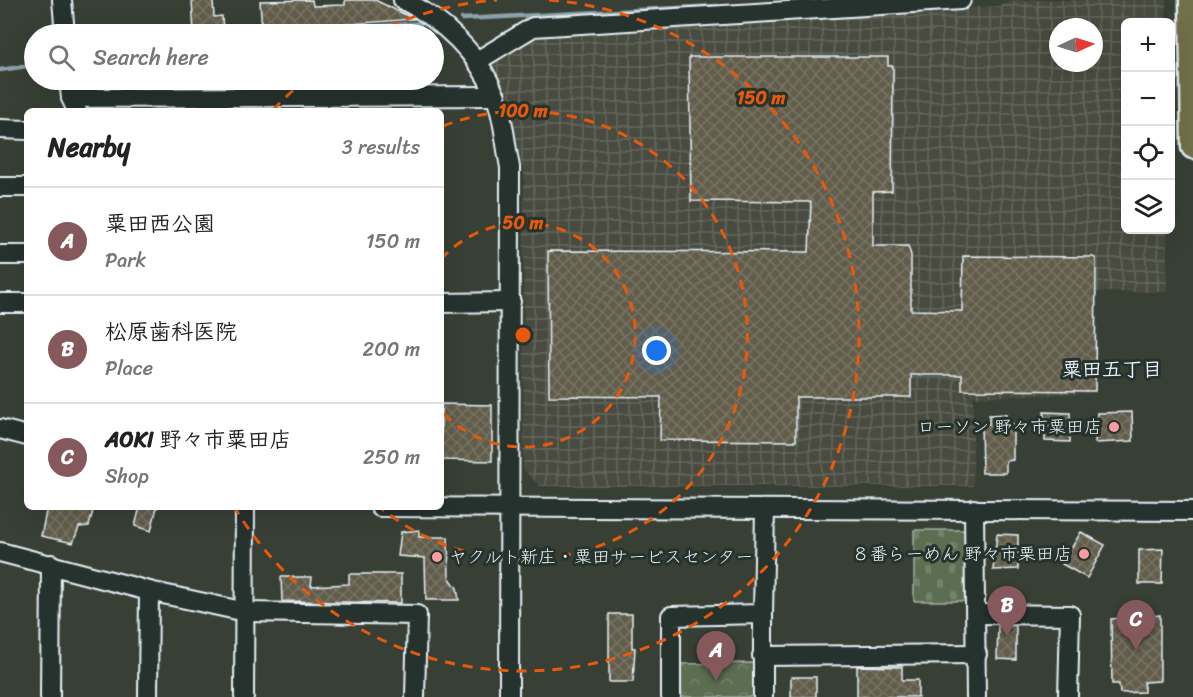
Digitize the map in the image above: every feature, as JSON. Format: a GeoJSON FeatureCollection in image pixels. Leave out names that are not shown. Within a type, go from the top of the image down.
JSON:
{"type":"FeatureCollection","features":[{"type":"Feature","properties":{"kind":"main road"},"geometry":{"type":"LineString","coordinates":[[1191,0],[1193,147]]}},
{"type":"Feature","properties":{"kind":"street"},"geometry":{"type":"LineString","coordinates":[[62,0],[64,24]]}},
{"type":"Feature","properties":{"kind":"street"},"geometry":{"type":"LineString","coordinates":[[403,0],[440,24]]}},
{"type":"Feature","properties":{"kind":"street"},"geometry":{"type":"LineString","coordinates":[[477,61],[534,27],[961,0]]}},
{"type":"Feature","properties":{"kind":"street"},"geometry":{"type":"LineString","coordinates":[[444,27],[477,61],[496,96],[510,167],[509,697]]}},
{"type":"Feature","properties":{"kind":"street"},"geometry":{"type":"LineString","coordinates":[[72,96],[169,104],[422,104],[496,96]]}},
{"type":"Feature","properties":{"kind":"street"},"geometry":{"type":"LineString","coordinates":[[0,129],[24,130]]}},
{"type":"Feature","properties":{"kind":"street"},"geometry":{"type":"LineString","coordinates":[[0,187],[24,187]]}},
{"type":"Feature","properties":{"kind":"street"},"geometry":{"type":"LineString","coordinates":[[0,255],[24,255]]}},
{"type":"Feature","properties":{"kind":"street"},"geometry":{"type":"LineString","coordinates":[[444,303],[511,302]]}},
{"type":"Feature","properties":{"kind":"street"},"geometry":{"type":"LineString","coordinates":[[0,303],[24,303]]}},
{"type":"Feature","properties":{"kind":"street"},"geometry":{"type":"LineString","coordinates":[[0,429],[24,435]]}},
{"type":"Feature","properties":{"kind":"street"},"geometry":{"type":"LineString","coordinates":[[444,507],[1193,511]]}},
{"type":"Feature","properties":{"kind":"street"},"geometry":{"type":"LineString","coordinates":[[763,697],[765,509]]}},
{"type":"Feature","properties":{"kind":"street"},"geometry":{"type":"LineString","coordinates":[[974,509],[977,614],[976,697]]}},
{"type":"Feature","properties":{"kind":"street"},"geometry":{"type":"LineString","coordinates":[[244,697],[245,510]]}},
{"type":"Feature","properties":{"kind":"street"},"geometry":{"type":"LineString","coordinates":[[0,552],[149,591],[246,612],[417,615],[416,697]]}},
{"type":"Feature","properties":{"kind":"street"},"geometry":{"type":"LineString","coordinates":[[50,697],[51,564]]}},
{"type":"Feature","properties":{"kind":"street"},"geometry":{"type":"LineString","coordinates":[[148,697],[149,591]]}},
{"type":"Feature","properties":{"kind":"street"},"geometry":{"type":"LineString","coordinates":[[671,697],[671,616],[763,614]]}},
{"type":"Feature","properties":{"kind":"street"},"geometry":{"type":"LineString","coordinates":[[977,614],[1070,615],[1068,697]]}},
{"type":"Feature","properties":{"kind":"street"},"geometry":{"type":"LineString","coordinates":[[762,656],[977,654]]}},
{"type":"Feature","properties":{"kind":"shaded area"},"geometry":{"type":"Polygon","coordinates":[[[1017,0],[1166,0],[1166,18],[1121,18],[1121,234],[1167,234],[1167,292],[1097,292],[1096,393],[973,397],[973,486],[540,486],[523,469],[524,174],[506,91],[491,64],[535,35],[999,6],[1017,0]]]}},
{"type":"Feature","properties":{"kind":"green space"},"geometry":{"type":"Polygon","coordinates":[[[914,530],[964,530],[970,538],[971,601],[914,601],[914,530]]]}},
{"type":"Feature","properties":{"kind":"green space"},"geometry":{"type":"Polygon","coordinates":[[[754,663],[754,697],[678,697],[678,664],[754,663]]]}},
{"type":"Feature","properties":{"kind":"building"},"geometry":{"type":"Polygon","coordinates":[[[192,0],[213,0],[214,17],[222,16],[223,24],[193,24],[192,0]]]}},
{"type":"Feature","properties":{"kind":"building"},"geometry":{"type":"Polygon","coordinates":[[[312,0],[313,6],[345,5],[345,0],[375,0],[414,19],[351,24],[262,24],[260,1],[312,0]]]}},
{"type":"Feature","properties":{"kind":"building"},"geometry":{"type":"Polygon","coordinates":[[[689,57],[888,57],[888,66],[893,66],[892,191],[873,192],[873,246],[908,246],[911,255],[911,310],[962,311],[963,256],[1093,257],[1096,259],[1095,391],[962,390],[962,375],[911,375],[911,397],[796,397],[796,441],[660,440],[661,397],[549,396],[548,251],[809,252],[811,202],[691,201],[689,57]]]}},
{"type":"Feature","properties":{"kind":"building"},"geometry":{"type":"Polygon","coordinates":[[[444,404],[492,405],[492,461],[444,460],[444,404]]]}},
{"type":"Feature","properties":{"kind":"building"},"geometry":{"type":"Polygon","coordinates":[[[1044,412],[1070,413],[1070,442],[1045,441],[1044,412]]]}},
{"type":"Feature","properties":{"kind":"building","name":"ローソン 野々市粟田店"},"geometry":{"type":"Polygon","coordinates":[[[1132,412],[1133,441],[1095,443],[1097,413],[1132,412]]]}},
{"type":"Feature","properties":{"kind":"building"},"geometry":{"type":"Polygon","coordinates":[[[1006,414],[1006,424],[1013,424],[1013,460],[1006,461],[1006,473],[982,473],[981,424],[989,424],[989,415],[1006,414]]]}},
{"type":"Feature","properties":{"kind":"building"},"geometry":{"type":"Polygon","coordinates":[[[46,510],[93,510],[89,526],[79,527],[73,543],[41,536],[46,510]]]}},
{"type":"Feature","properties":{"kind":"building"},"geometry":{"type":"Polygon","coordinates":[[[139,510],[156,510],[151,531],[135,526],[139,510]]]}},
{"type":"Feature","properties":{"kind":"building","name":"ヤクルト新庄・粟田サービスセンター"},"geometry":{"type":"Polygon","coordinates":[[[419,530],[419,537],[448,537],[449,577],[457,588],[459,600],[426,600],[425,558],[398,556],[401,532],[419,530]]]}},
{"type":"Feature","properties":{"kind":"building","name":"８番らーめん 野々市栗田店"},"geometry":{"type":"Polygon","coordinates":[[[1081,532],[1105,545],[1087,578],[1062,564],[1081,532]]]}},
{"type":"Feature","properties":{"kind":"building"},"geometry":{"type":"Polygon","coordinates":[[[997,534],[1018,535],[1018,569],[993,570],[997,534]]]}},
{"type":"Feature","properties":{"kind":"building"},"geometry":{"type":"Polygon","coordinates":[[[1163,549],[1162,584],[1139,584],[1139,550],[1163,549]]]}},
{"type":"Feature","properties":{"kind":"building"},"geometry":{"type":"Polygon","coordinates":[[[349,574],[401,574],[401,603],[282,601],[281,577],[312,577],[311,586],[349,584],[349,574]]]}},
{"type":"Feature","properties":{"kind":"building"},"geometry":{"type":"Polygon","coordinates":[[[609,614],[632,614],[632,648],[635,648],[633,682],[609,682],[609,614]]]}},
{"type":"Feature","properties":{"kind":"building"},"geometry":{"type":"Polygon","coordinates":[[[1160,615],[1160,681],[1144,682],[1144,692],[1120,693],[1119,684],[1112,684],[1111,619],[1160,615]]]}},
{"type":"Feature","properties":{"kind":"building"},"geometry":{"type":"Polygon","coordinates":[[[998,625],[1016,626],[1016,660],[997,659],[998,625]]]}},
{"type":"Feature","properties":{"kind":"building"},"geometry":{"type":"Polygon","coordinates":[[[857,666],[902,667],[902,680],[918,680],[918,697],[857,697],[857,666]]]}},
{"type":"Feature","properties":{"kind":"building"},"geometry":{"type":"Polygon","coordinates":[[[791,677],[816,677],[816,697],[791,697],[791,677]]]}},
{"type":"Feature","properties":{"kind":"waterway"},"geometry":{"type":"LineString","coordinates":[[462,19],[717,6]]}},
{"type":"Feature","properties":{"kind":"waterway"},"geometry":{"type":"LineString","coordinates":[[407,24],[421,23]]}},
{"type":"Feature","properties":{"kind":"waterway"},"geometry":{"type":"LineString","coordinates":[[0,70],[24,66]]}},
{"type":"Feature","properties":{"kind":"place","name":"ローソン 野々市粟田店"},"geometry":{"type":"Point","coordinates":[1114,427]}},
{"type":"Feature","properties":{"kind":"place","name":"８番らーめん 野々市栗田店"},"geometry":{"type":"Point","coordinates":[1084,554]}},
{"type":"Feature","properties":{"kind":"place","name":"ヤクルト新庄・粟田サービスセンター"},"geometry":{"type":"Point","coordinates":[437,557]}},
{"type":"Feature","properties":{"kind":"place","name":"松原歯科医院"},"geometry":{"type":"Point","coordinates":[1007,636]}},
{"type":"Feature","properties":{"kind":"place","name":"AOKI 野々市粟田店"},"geometry":{"type":"Point","coordinates":[1136,650]}},
{"type":"Feature","properties":{"kind":"place","name":"粟田西公園"},"geometry":{"type":"Point","coordinates":[716,681]}},
{"type":"Feature","properties":{"kind":"district","name":"粟田五丁目"},"geometry":{"type":"Point","coordinates":[1112,369]}}]}
